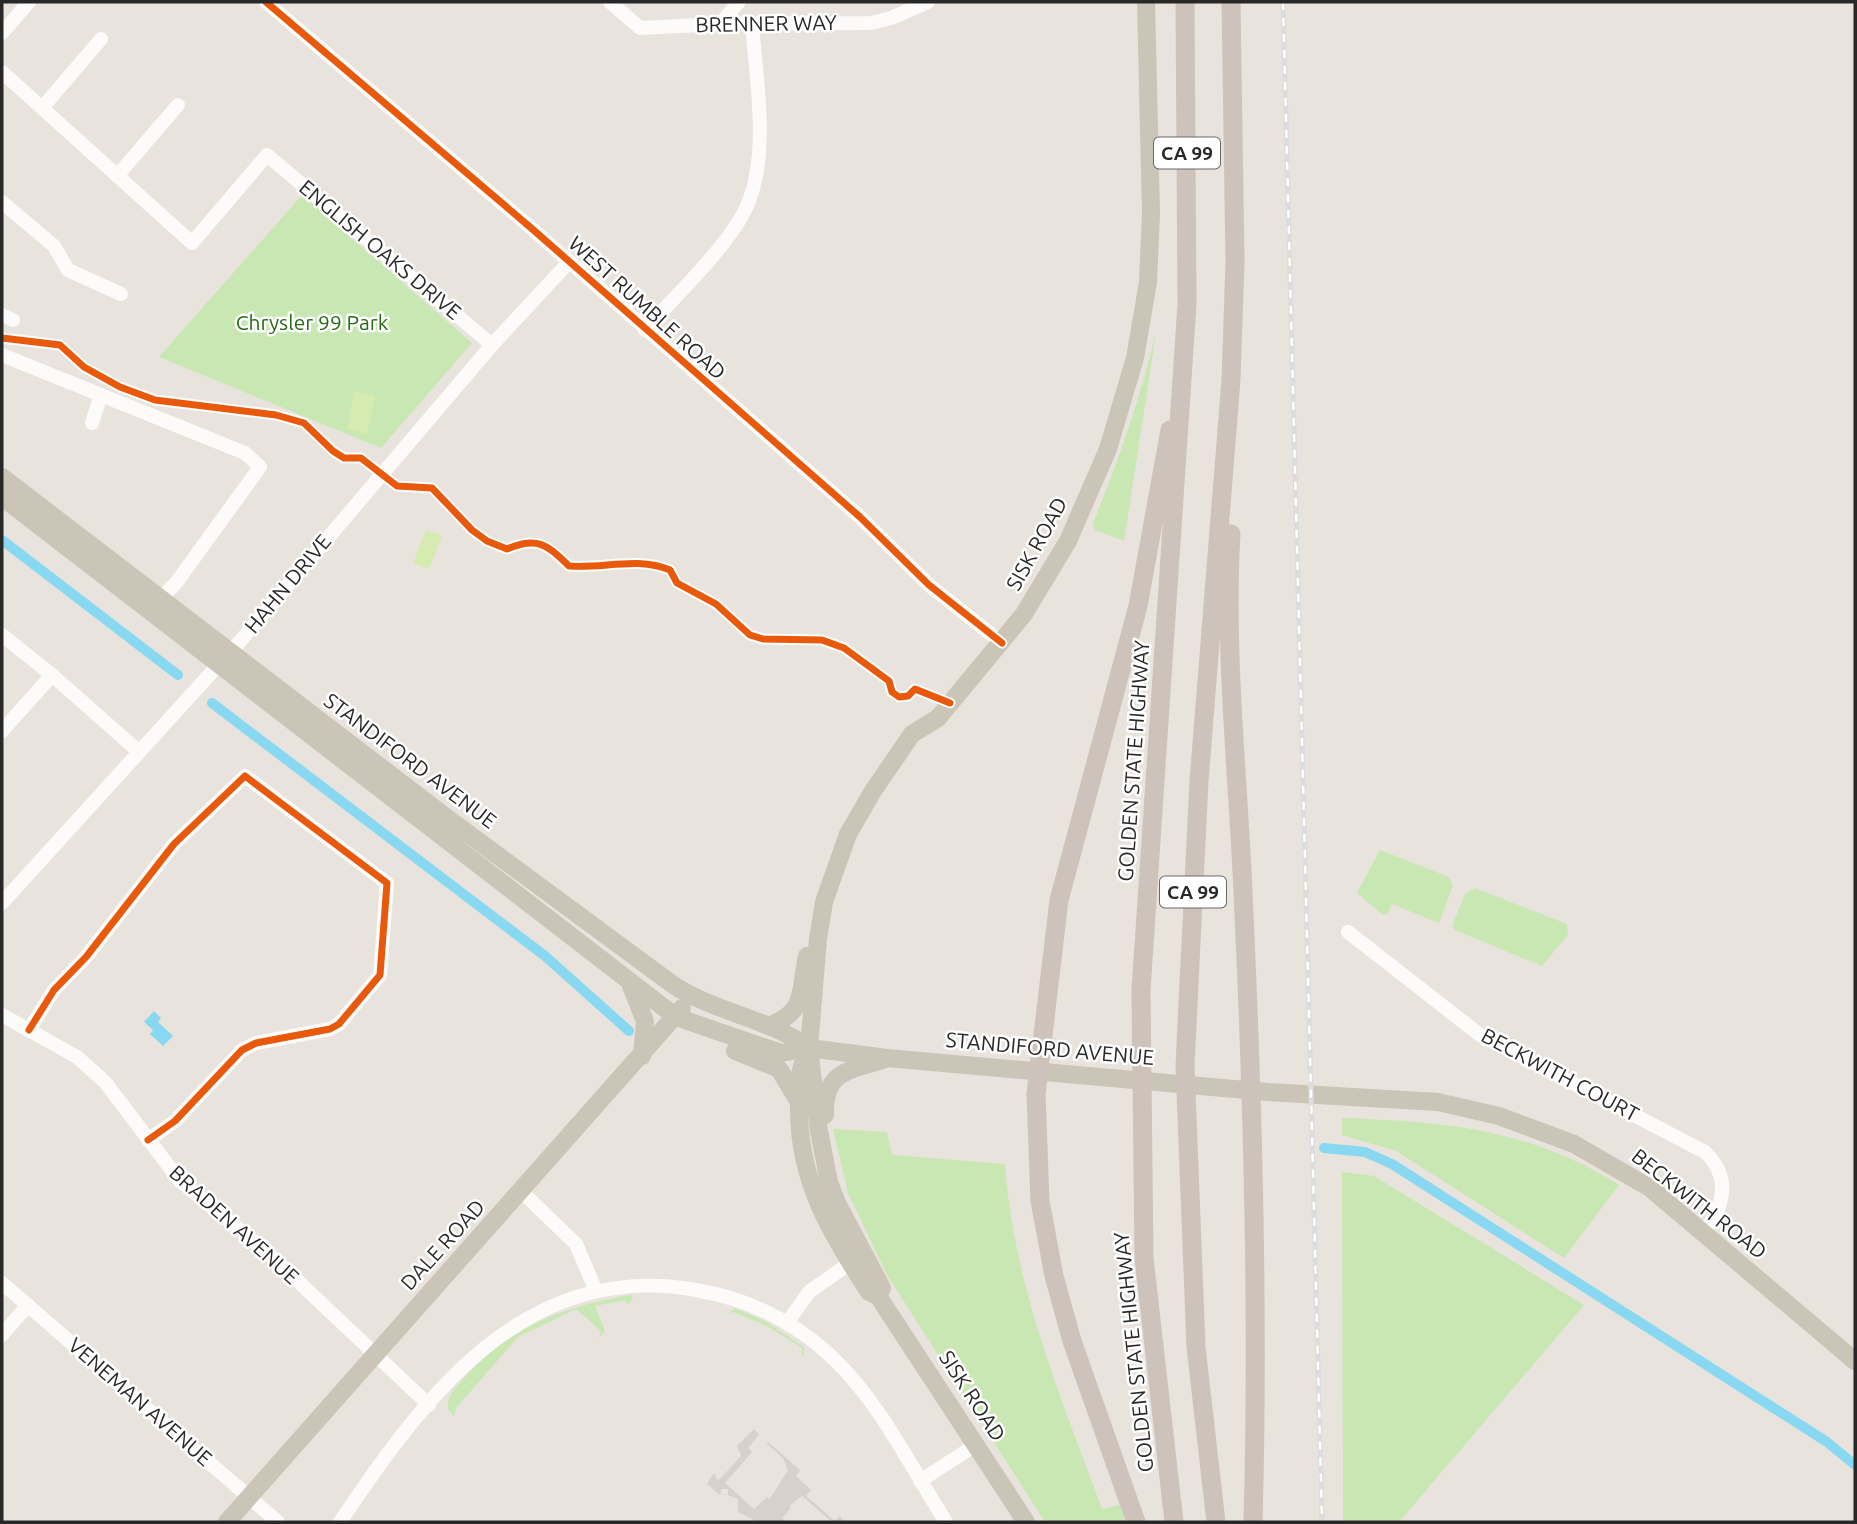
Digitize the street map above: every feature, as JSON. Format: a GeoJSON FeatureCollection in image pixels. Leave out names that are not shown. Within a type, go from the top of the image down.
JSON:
{"type":"FeatureCollection","features":[{"type":"Feature","properties":{"kind":"highway","name":"GOLDEN STATE HIGHWAY"},"geometry":{"type":"LineString","coordinates":[[1174,1522],[1144,1258],[1141,990],[1187,304],[1185,2]]}},
{"type":"Feature","properties":{"kind":"highway","name":"CA 99"},"geometry":{"type":"LineString","coordinates":[[1216,1522],[1196,1347],[1185,1065],[1199,781],[1231,380],[1235,262],[1231,2]]}},
{"type":"Feature","properties":{"kind":"highway"},"geometry":{"type":"LineString","coordinates":[[1235,262],[1240,382],[1230,559],[1229,641],[1251,1089],[1256,1396],[1253,1522]]}},
{"type":"Feature","properties":{"kind":"highway"},"geometry":{"type":"LineString","coordinates":[[1136,1522],[1072,1341],[1054,1276],[1040,1189],[1036,1094],[1059,900],[1146,571],[1187,304]]}},
{"type":"Feature","properties":{"kind":"main road","name":"SISK ROAD"},"geometry":{"type":"LineString","coordinates":[[878,1296],[882,1288],[848,1228],[826,1169],[809,1048],[818,939],[835,868],[848,834],[873,791],[912,734],[939,718],[1002,643],[1049,575],[1079,518],[1108,449],[1135,359],[1147,291],[1151,235],[1146,2]]}},
{"type":"Feature","properties":{"kind":"main road","name":"STANDIFORD AVENUE"},"geometry":{"type":"LineString","coordinates":[[2,477],[161,598],[224,658],[629,983],[676,1017],[781,1053],[809,1048],[887,1058],[1287,1093]]}},
{"type":"Feature","properties":{"kind":"main road","name":"STANDIFORD AVENUE"},"geometry":{"type":"LineString","coordinates":[[2,497],[690,996],[788,1032],[809,1048]]}},
{"type":"Feature","properties":{"kind":"main road"},"geometry":{"type":"LineString","coordinates":[[769,1026],[789,1018],[797,1009],[807,956],[818,939]]}},
{"type":"Feature","properties":{"kind":"main road"},"geometry":{"type":"LineString","coordinates":[[629,983],[645,1021],[642,1056]]}},
{"type":"Feature","properties":{"kind":"main road","name":"DALE ROAD"},"geometry":{"type":"LineString","coordinates":[[227,1522],[642,1056],[676,1017],[690,996]]}},
{"type":"Feature","properties":{"kind":"main road"},"geometry":{"type":"LineString","coordinates":[[676,1017],[689,1033],[776,1067],[791,1084],[799,1106]]}},
{"type":"Feature","properties":{"kind":"main road","name":"SISK ROAD"},"geometry":{"type":"LineString","coordinates":[[809,1048],[798,1071],[801,1148],[807,1176],[824,1221],[869,1292],[878,1296],[1026,1522]]}},
{"type":"Feature","properties":{"kind":"main road"},"geometry":{"type":"LineString","coordinates":[[848,1228],[829,1142],[825,1112],[827,1091],[832,1081],[842,1073],[887,1058]]}},
{"type":"Feature","properties":{"kind":"main road","name":"BECKWITH ROAD"},"geometry":{"type":"LineString","coordinates":[[1287,1093],[1438,1102],[1527,1125],[1574,1144],[1629,1174],[1704,1232],[1855,1361]]}},
{"type":"Feature","properties":{"kind":"street"},"geometry":{"type":"LineString","coordinates":[[2,33],[29,2]]}},
{"type":"Feature","properties":{"kind":"street","name":"WEST RUMBLE ROAD"},"geometry":{"type":"LineString","coordinates":[[265,2],[569,262],[860,517],[929,585],[1002,643]]}},
{"type":"Feature","properties":{"kind":"street","name":"BRENNER WAY"},"geometry":{"type":"LineString","coordinates":[[610,2],[640,28],[881,22],[920,3]]}},
{"type":"Feature","properties":{"kind":"street"},"geometry":{"type":"LineString","coordinates":[[720,24],[739,2]]}},
{"type":"Feature","properties":{"kind":"street"},"geometry":{"type":"LineString","coordinates":[[645,330],[731,232],[747,204],[758,148],[752,24]]}},
{"type":"Feature","properties":{"kind":"street"},"geometry":{"type":"LineString","coordinates":[[42,108],[101,39]]}},
{"type":"Feature","properties":{"kind":"street"},"geometry":{"type":"LineString","coordinates":[[2,72],[117,176],[178,105]]}},
{"type":"Feature","properties":{"kind":"street","name":"ENGLISH OAKS DRIVE"},"geometry":{"type":"LineString","coordinates":[[117,176],[192,243],[268,155],[492,345]]}},
{"type":"Feature","properties":{"kind":"street"},"geometry":{"type":"LineString","coordinates":[[2,202],[54,246],[68,270],[121,294]]}},
{"type":"Feature","properties":{"kind":"street","name":"HAHN DRIVE"},"geometry":{"type":"LineString","coordinates":[[2,902],[137,750],[224,658],[492,345],[569,262]]}},
{"type":"Feature","properties":{"kind":"street"},"geometry":{"type":"LineString","coordinates":[[2,355],[245,453],[260,467],[176,583],[161,598]]}},
{"type":"Feature","properties":{"kind":"street"},"geometry":{"type":"LineString","coordinates":[[92,423],[101,395]]}},
{"type":"Feature","properties":{"kind":"street"},"geometry":{"type":"LineString","coordinates":[[2,635],[137,750]]}},
{"type":"Feature","properties":{"kind":"street"},"geometry":{"type":"LineString","coordinates":[[2,731],[52,675]]}},
{"type":"Feature","properties":{"kind":"street"},"geometry":{"type":"LineString","coordinates":[[29,1030],[54,990],[86,957],[174,844],[245,776],[387,883],[380,975],[339,1024],[330,1029],[256,1043],[242,1050],[175,1121],[148,1140]]}},
{"type":"Feature","properties":{"kind":"street","name":"BECKWITH COURT"},"geometry":{"type":"LineString","coordinates":[[1349,932],[1479,1035],[1705,1152],[1721,1171],[1723,1194],[1716,1216],[1704,1232]]}},
{"type":"Feature","properties":{"kind":"street","name":"BRADEN AVENUE"},"geometry":{"type":"LineString","coordinates":[[2,1015],[77,1057],[105,1082],[180,1181],[267,1252],[374,1356],[429,1405]]}},
{"type":"Feature","properties":{"kind":"street"},"geometry":{"type":"LineString","coordinates":[[521,1191],[569,1235],[586,1262],[596,1291]]}},
{"type":"Feature","properties":{"kind":"street"},"geometry":{"type":"LineString","coordinates":[[787,1323],[809,1292],[850,1263]]}},
{"type":"Feature","properties":{"kind":"street","name":"VENEMAN AVENUE"},"geometry":{"type":"LineString","coordinates":[[2,1283],[278,1522]]}},
{"type":"Feature","properties":{"kind":"street"},"geometry":{"type":"LineString","coordinates":[[340,1522],[380,1464],[429,1405],[472,1356],[510,1326],[543,1308],[596,1291],[645,1285],[681,1287],[746,1302],[787,1323],[818,1345],[845,1370],[946,1522]]}},
{"type":"Feature","properties":{"kind":"street"},"geometry":{"type":"LineString","coordinates":[[2,1335],[28,1305]]}},
{"type":"Feature","properties":{"kind":"street"},"geometry":{"type":"LineString","coordinates":[[919,1481],[977,1444]]}},
{"type":"Feature","properties":{"kind":"green space","name":"Chrysler 99 Park"},"geometry":{"type":"Polygon","coordinates":[[[302,195],[472,343],[381,448],[159,357],[302,195]]]}},
{"type":"Feature","properties":{"kind":"green space"},"geometry":{"type":"Polygon","coordinates":[[[1156,333],[1124,541],[1095,530],[1093,523],[1128,429],[1156,333]]]}},
{"type":"Feature","properties":{"kind":"green space"},"geometry":{"type":"Polygon","coordinates":[[[354,391],[375,396],[367,434],[347,429],[354,391]]]}},
{"type":"Feature","properties":{"kind":"green space"},"geometry":{"type":"Polygon","coordinates":[[[426,530],[442,536],[429,569],[413,563],[426,530]]]}},
{"type":"Feature","properties":{"kind":"green space"},"geometry":{"type":"Polygon","coordinates":[[[1380,850],[1449,877],[1453,885],[1439,923],[1392,904],[1388,913],[1383,915],[1357,893],[1380,850]]]}},
{"type":"Feature","properties":{"kind":"green space"},"geometry":{"type":"Polygon","coordinates":[[[1475,888],[1567,924],[1568,935],[1542,966],[1455,930],[1452,926],[1465,894],[1475,888]]]}},
{"type":"Feature","properties":{"kind":"green space"},"geometry":{"type":"Polygon","coordinates":[[[1342,1118],[1451,1126],[1519,1140],[1552,1151],[1619,1185],[1564,1258],[1396,1151],[1342,1135],[1342,1118]]]}},
{"type":"Feature","properties":{"kind":"green space"},"geometry":{"type":"Polygon","coordinates":[[[833,1129],[887,1132],[892,1155],[1005,1164],[1010,1209],[1028,1297],[1055,1383],[1102,1509],[1120,1505],[1125,1522],[1045,1522],[887,1275],[848,1193],[833,1129]]]}},
{"type":"Feature","properties":{"kind":"green space"},"geometry":{"type":"Polygon","coordinates":[[[1342,1172],[1374,1176],[1584,1305],[1399,1522],[1343,1522],[1342,1172]]]}},
{"type":"Feature","properties":{"kind":"green space"},"geometry":{"type":"Polygon","coordinates":[[[630,1295],[633,1298],[628,1305],[625,1300],[595,1306],[605,1331],[599,1338],[601,1331],[576,1309],[518,1337],[456,1408],[454,1416],[448,1409],[450,1395],[465,1377],[500,1345],[520,1332],[540,1321],[583,1305],[630,1295]]]}},
{"type":"Feature","properties":{"kind":"green space"},"geometry":{"type":"Polygon","coordinates":[[[734,1308],[765,1321],[804,1347],[804,1354],[801,1356],[802,1348],[767,1326],[733,1312],[727,1316],[734,1308]]]}},
{"type":"Feature","properties":{"kind":"shaded area"},"geometry":{"type":"Polygon","coordinates":[[[754,1429],[759,1435],[748,1448],[752,1452],[725,1483],[754,1509],[767,1497],[770,1499],[788,1470],[783,1458],[766,1443],[769,1443],[800,1470],[796,1476],[811,1490],[806,1496],[835,1521],[840,1516],[844,1522],[832,1522],[802,1496],[789,1506],[791,1508],[782,1518],[786,1522],[758,1522],[738,1512],[738,1499],[728,1495],[728,1489],[722,1489],[720,1495],[707,1484],[714,1473],[717,1480],[720,1479],[741,1456],[737,1446],[754,1429]]]}},
{"type":"Feature","properties":{"kind":"water"},"geometry":{"type":"Polygon","coordinates":[[[154,1011],[161,1018],[158,1022],[173,1036],[163,1046],[150,1034],[153,1030],[144,1022],[154,1011]]]}},
{"type":"Feature","properties":{"kind":"waterway"},"geometry":{"type":"LineString","coordinates":[[2,540],[178,675]]}},
{"type":"Feature","properties":{"kind":"waterway"},"geometry":{"type":"LineString","coordinates":[[212,703],[545,956],[629,1031]]}},
{"type":"Feature","properties":{"kind":"waterway"},"geometry":{"type":"LineString","coordinates":[[1324,1148],[1365,1152],[1392,1164],[1827,1442],[1855,1465]]}},
{"type":"Feature","properties":{"kind":"railway"},"geometry":{"type":"LineString","coordinates":[[1283,2],[1322,1522]]}},
{"type":"Feature","properties":{"kind":"cycle path"},"geometry":{"type":"LineString","coordinates":[[266,2],[530,227],[860,517],[929,585],[1002,643]]}},
{"type":"Feature","properties":{"kind":"cycle path"},"geometry":{"type":"LineString","coordinates":[[2,338],[60,345],[84,367],[120,387],[155,400],[276,415],[304,423],[333,451],[344,458],[361,458],[397,486],[432,488],[472,530],[487,541],[507,549],[527,543],[541,545],[569,566],[633,563],[670,570],[677,583],[716,604],[750,635],[763,639],[822,640],[844,648],[889,681],[892,692],[899,697],[908,696],[915,689],[950,703]]}},
{"type":"Feature","properties":{"kind":"cycle path"},"geometry":{"type":"LineString","coordinates":[[29,1030],[54,990],[86,957],[174,844],[245,776],[387,883],[380,975],[339,1024],[330,1029],[256,1043],[242,1050],[175,1121],[148,1140]]}}]}
